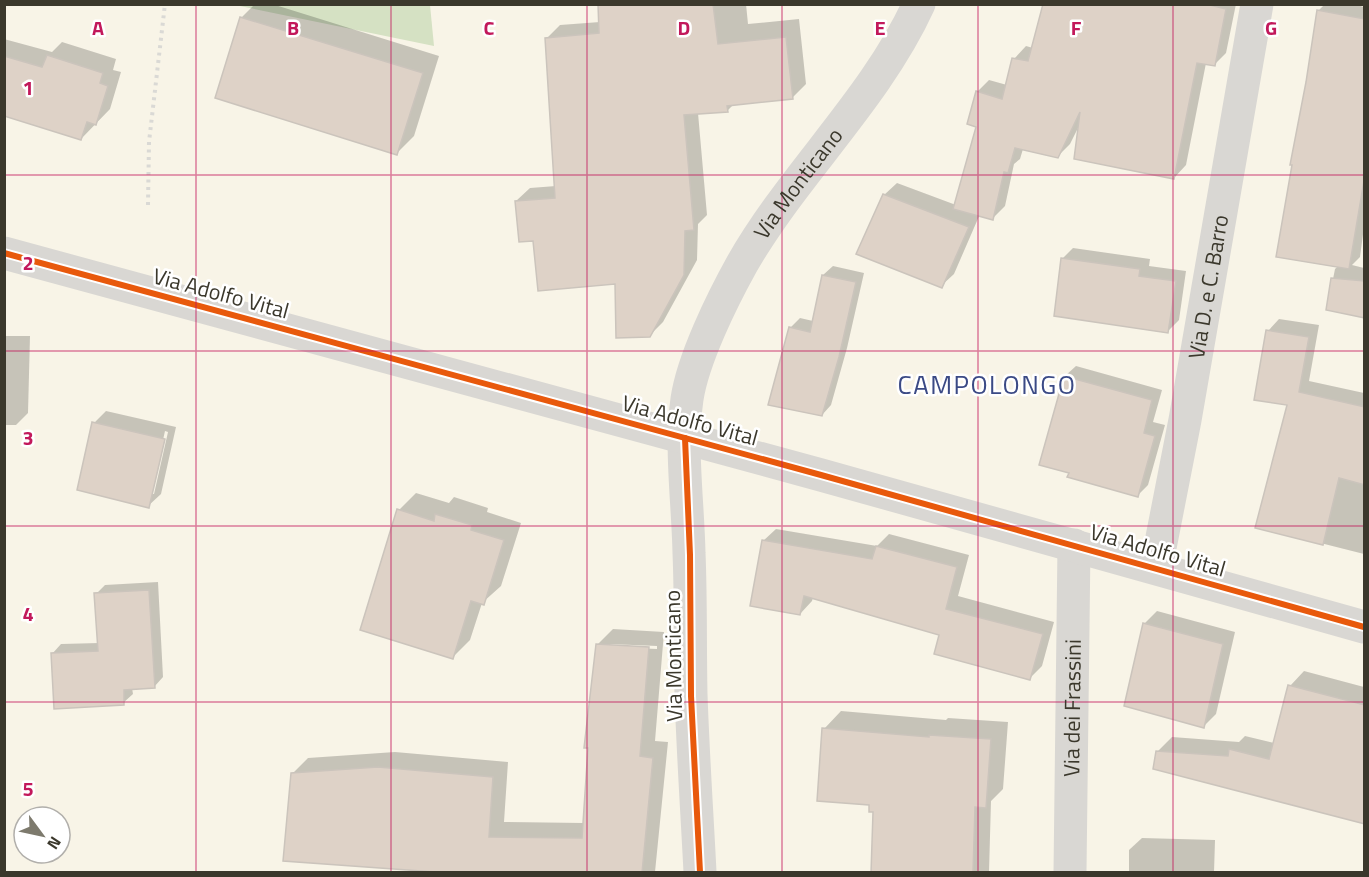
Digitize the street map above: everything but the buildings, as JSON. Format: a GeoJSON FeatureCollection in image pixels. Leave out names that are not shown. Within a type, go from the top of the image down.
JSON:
{"type":"FeatureCollection","features":[{"type":"Feature","properties":{"kind":"street","name":"Via Monticano"},"geometry":{"type":"LineString","coordinates":[[700,873],[691,696],[690,555],[685,438],[688,398],[696,370],[720,308],[743,263],[773,217],[877,77],[908,28],[919,4]]}},
{"type":"Feature","properties":{"kind":"street","name":"Via D. e C. Barro"},"geometry":{"type":"LineString","coordinates":[[1156,568],[1185,420],[1257,4]]}},
{"type":"Feature","properties":{"kind":"street","name":"Via Adolfo Vital"},"geometry":{"type":"LineString","coordinates":[[4,253],[685,438],[1365,627]]}},
{"type":"Feature","properties":{"kind":"street","name":"Via dei Frassini"},"geometry":{"type":"LineString","coordinates":[[1070,873],[1074,545]]}},
{"type":"Feature","properties":{"kind":"path"},"geometry":{"type":"LineString","coordinates":[[148,205],[149,142],[165,4]]}},
{"type":"Feature","properties":{"kind":"green space"},"geometry":{"type":"Polygon","coordinates":[[[235,5],[430,5],[434,46],[235,5]]]}},
{"type":"Feature","properties":{"kind":"cycle path"},"geometry":{"type":"LineString","coordinates":[[4,253],[821,475],[1364,627]]}},
{"type":"Feature","properties":{"kind":"cycle path"},"geometry":{"type":"LineString","coordinates":[[685,438],[690,555],[691,696],[700,872]]}},
{"type":"Feature","properties":{"kind":"district","name":"CAMPOLONGO"},"geometry":{"type":"Point","coordinates":[987,385]}}]}
